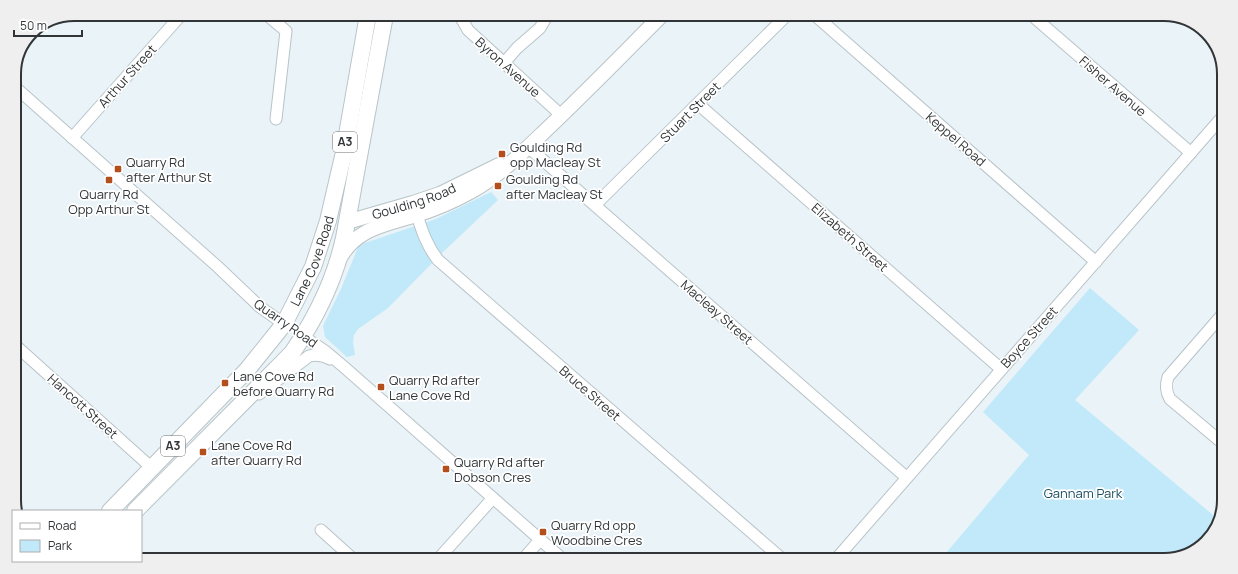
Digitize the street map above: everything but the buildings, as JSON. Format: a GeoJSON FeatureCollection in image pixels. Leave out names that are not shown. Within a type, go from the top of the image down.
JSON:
{"type":"FeatureCollection","features":[{"type":"Feature","properties":{"kind":"highway","name":"Lane Cove Road"},"geometry":{"type":"LineString","coordinates":[[111,510],[247,370],[284,324],[313,267],[328,221],[335,193],[367,21]]}},
{"type":"Feature","properties":{"kind":"highway","name":"Lane Cove Road"},"geometry":{"type":"LineString","coordinates":[[136,510],[292,353],[311,323],[324,298],[339,260],[383,21]]}},
{"type":"Feature","properties":{"kind":"highway","name":"Goulding Road"},"geometry":{"type":"LineString","coordinates":[[313,267],[337,230],[347,222]]}},
{"type":"Feature","properties":{"kind":"highway","name":"Quarry Road"},"geometry":{"type":"LineString","coordinates":[[284,324],[303,336]]}},
{"type":"Feature","properties":{"kind":"main road","name":"Goulding Road"},"geometry":{"type":"LineString","coordinates":[[347,222],[363,216],[443,206],[480,187],[503,170],[528,147],[656,21]]}},
{"type":"Feature","properties":{"kind":"main road","name":"Goulding Road"},"geometry":{"type":"LineString","coordinates":[[339,260],[343,252],[353,241],[366,231],[415,209]]}},
{"type":"Feature","properties":{"kind":"street","name":"Arthur Street"},"geometry":{"type":"LineString","coordinates":[[72,138],[176,21]]}},
{"type":"Feature","properties":{"kind":"street"},"geometry":{"type":"LineString","coordinates":[[274,21],[286,31],[276,119]]}},
{"type":"Feature","properties":{"kind":"street","name":"Byron Avenue"},"geometry":{"type":"LineString","coordinates":[[463,21],[468,30],[561,115]]}},
{"type":"Feature","properties":{"kind":"street"},"geometry":{"type":"LineString","coordinates":[[504,63],[517,48],[540,28],[544,21]]}},
{"type":"Feature","properties":{"kind":"street","name":"Stuart Street"},"geometry":{"type":"LineString","coordinates":[[595,205],[781,21]]}},
{"type":"Feature","properties":{"kind":"street","name":"Keppel Road"},"geometry":{"type":"LineString","coordinates":[[822,21],[1096,262]]}},
{"type":"Feature","properties":{"kind":"street","name":"Fisher Avenue"},"geometry":{"type":"LineString","coordinates":[[1038,21],[1191,154]]}},
{"type":"Feature","properties":{"kind":"street","name":"Quarry Road"},"geometry":{"type":"LineString","coordinates":[[21,92],[218,267],[260,307],[284,324]]}},
{"type":"Feature","properties":{"kind":"street","name":"Elizabeth Street"},"geometry":{"type":"LineString","coordinates":[[698,104],[1001,369]]}},
{"type":"Feature","properties":{"kind":"street","name":"Boyce Street"},"geometry":{"type":"LineString","coordinates":[[841,553],[1217,123]]}},
{"type":"Feature","properties":{"kind":"street","name":"Macleay Street"},"geometry":{"type":"LineString","coordinates":[[528,147],[906,477]]}},
{"type":"Feature","properties":{"kind":"street","name":"Bruce Street"},"geometry":{"type":"LineString","coordinates":[[415,209],[426,242],[431,252],[438,260],[775,553]]}},
{"type":"Feature","properties":{"kind":"street"},"geometry":{"type":"LineString","coordinates":[[1217,321],[1168,377],[1166,384],[1167,394],[1170,399],[1217,438]]}},
{"type":"Feature","properties":{"kind":"street","name":"Quarry Road"},"geometry":{"type":"LineString","coordinates":[[303,336],[325,351],[344,367],[554,553]]}},
{"type":"Feature","properties":{"kind":"street","name":"Hancott Street"},"geometry":{"type":"LineString","coordinates":[[21,350],[152,468]]}},
{"type":"Feature","properties":{"kind":"street"},"geometry":{"type":"LineString","coordinates":[[238,407],[264,390],[305,358],[312,355],[324,356],[344,367]]}},
{"type":"Feature","properties":{"kind":"street"},"geometry":{"type":"LineString","coordinates":[[444,553],[493,498]]}},
{"type":"Feature","properties":{"kind":"street"},"geometry":{"type":"LineString","coordinates":[[321,530],[346,553]]}},
{"type":"Feature","properties":{"kind":"street"},"geometry":{"type":"LineString","coordinates":[[529,553],[540,540]]}},
{"type":"Feature","properties":{"kind":"green space"},"geometry":{"type":"Polygon","coordinates":[[[491,192],[498,200],[443,252],[388,308],[358,329],[354,335],[353,342],[355,355],[347,357],[325,337],[323,326],[341,289],[359,245],[436,219],[491,192]]]}},
{"type":"Feature","properties":{"kind":"green space","name":"Gannam Park"},"geometry":{"type":"Polygon","coordinates":[[[1090,288],[1139,330],[1075,400],[1214,516],[1213,520],[1204,535],[1199,540],[1187,548],[1171,553],[946,553],[1029,455],[983,412],[1090,288]]]}},
{"type":"Feature","properties":{"kind":"place","name":"Goulding Rd opp Macleay St"},"geometry":{"type":"Point","coordinates":[502,154]}},
{"type":"Feature","properties":{"kind":"place","name":"Quarry Rd after Arthur St"},"geometry":{"type":"Point","coordinates":[118,169]}},
{"type":"Feature","properties":{"kind":"place","name":"Quarry Rd Opp Arthur St"},"geometry":{"type":"Point","coordinates":[109,180]}},
{"type":"Feature","properties":{"kind":"place","name":"Goulding Rd after Macleay St"},"geometry":{"type":"Point","coordinates":[498,186]}},
{"type":"Feature","properties":{"kind":"place","name":"Lane Cove Rd before Quarry Rd"},"geometry":{"type":"Point","coordinates":[225,383]}},
{"type":"Feature","properties":{"kind":"place","name":"Quarry Rd after Lane Cove Rd"},"geometry":{"type":"Point","coordinates":[381,387]}},
{"type":"Feature","properties":{"kind":"place","name":"Lane Cove Rd after Quarry Rd"},"geometry":{"type":"Point","coordinates":[203,452]}},
{"type":"Feature","properties":{"kind":"place","name":"Quarry Rd after Dobson Cres"},"geometry":{"type":"Point","coordinates":[446,469]}},
{"type":"Feature","properties":{"kind":"place","name":"Quarry Rd opp Woodbine Cres"},"geometry":{"type":"Point","coordinates":[543,532]}}]}
